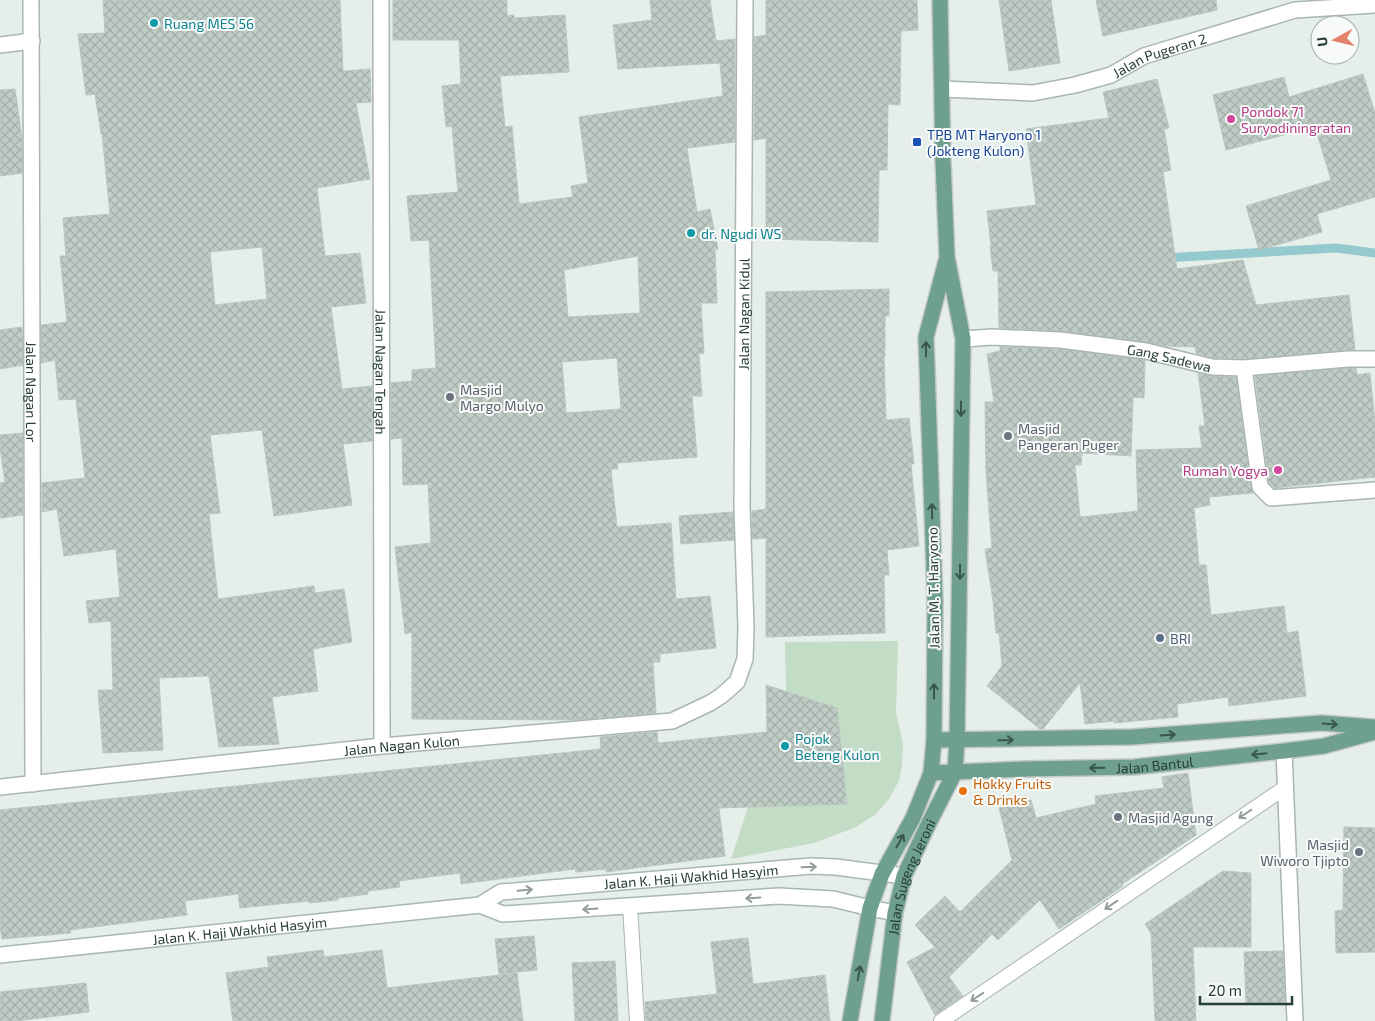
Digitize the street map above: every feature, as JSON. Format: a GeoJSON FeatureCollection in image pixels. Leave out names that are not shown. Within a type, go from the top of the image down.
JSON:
{"type":"FeatureCollection","features":[{"type":"Feature","properties":{"kind":"main road","name":"Jalan M. T. Haryono"},"geometry":{"type":"LineString","coordinates":[[940,0],[947,257],[963,339],[957,740]]}},
{"type":"Feature","properties":{"kind":"main road","name":"Jalan M. T. Haryono"},"geometry":{"type":"LineString","coordinates":[[870,908],[882,874],[912,818],[931,773],[934,740],[935,601],[926,337],[947,257]]}},
{"type":"Feature","properties":{"kind":"main road","name":"Jalan Bantul"},"geometry":{"type":"LineString","coordinates":[[934,740],[1132,737],[1322,723],[1375,727]]}},
{"type":"Feature","properties":{"kind":"main road","name":"Jalan Bantul"},"geometry":{"type":"LineString","coordinates":[[931,773],[1134,767],[1324,746],[1375,732]]}},
{"type":"Feature","properties":{"kind":"main road","name":"Jalan Sugeng Jeroni"},"geometry":{"type":"LineString","coordinates":[[882,1021],[896,913],[904,876],[956,772],[957,740]]}},
{"type":"Feature","properties":{"kind":"main road","name":"Jalan Sugeng Jeroni"},"geometry":{"type":"LineString","coordinates":[[850,1021],[870,908]]}},
{"type":"Feature","properties":{"kind":"street","name":"Jalan Nagan Lor"},"geometry":{"type":"LineString","coordinates":[[31,0],[33,784]]}},
{"type":"Feature","properties":{"kind":"street","name":"Jalan Nagan Tengah"},"geometry":{"type":"LineString","coordinates":[[381,0],[382,746]]}},
{"type":"Feature","properties":{"kind":"street","name":"Jalan Nagan Kidul"},"geometry":{"type":"LineString","coordinates":[[745,0],[742,507],[746,627]]}},
{"type":"Feature","properties":{"kind":"street","name":"Jalan Pugeran 2"},"geometry":{"type":"LineString","coordinates":[[942,89],[1033,93],[1058,89],[1111,75],[1144,56],[1295,10],[1375,5]]}},
{"type":"Feature","properties":{"kind":"street"},"geometry":{"type":"LineString","coordinates":[[0,45],[32,41]]}},
{"type":"Feature","properties":{"kind":"street","name":"Gang Sadewa"},"geometry":{"type":"LineString","coordinates":[[963,339],[992,337],[1060,340],[1146,351],[1212,367],[1244,368],[1348,359],[1375,359]]}},
{"type":"Feature","properties":{"kind":"street"},"geometry":{"type":"LineString","coordinates":[[1244,368],[1260,487],[1271,498],[1375,490]]}},
{"type":"Feature","properties":{"kind":"street","name":"Jalan Nagan Kulon"},"geometry":{"type":"LineString","coordinates":[[0,787],[382,746],[672,721],[710,703],[737,682],[745,659],[746,627]]}},
{"type":"Feature","properties":{"kind":"street"},"geometry":{"type":"LineString","coordinates":[[1284,751],[1295,1021]]}},
{"type":"Feature","properties":{"kind":"street","name":"Jalan K. Haji Wakhid Hasyim"},"geometry":{"type":"LineString","coordinates":[[0,955],[480,905],[501,892],[811,866],[836,867],[904,876]]}},
{"type":"Feature","properties":{"kind":"street","name":"Jalan K. Haji Wakhid Hasyim"},"geometry":{"type":"LineString","coordinates":[[480,905],[503,914],[779,896],[833,899],[896,913]]}},
{"type":"Feature","properties":{"kind":"lane"},"geometry":{"type":"LineString","coordinates":[[941,1021],[1286,787]]}},
{"type":"Feature","properties":{"kind":"lane"},"geometry":{"type":"LineString","coordinates":[[630,906],[637,1021]]}},
{"type":"Feature","properties":{"kind":"green space"},"geometry":{"type":"Polygon","coordinates":[[[898,641],[896,713],[903,744],[902,764],[899,781],[889,799],[876,814],[856,827],[814,843],[731,859],[748,807],[847,804],[837,708],[786,691],[785,642],[898,641]]]}},
{"type":"Feature","properties":{"kind":"building"},"geometry":{"type":"Polygon","coordinates":[[[103,0],[340,0],[343,71],[370,69],[371,102],[356,103],[370,179],[317,188],[325,256],[360,253],[366,303],[331,307],[342,389],[372,386],[372,441],[343,444],[352,505],[274,516],[262,430],[210,435],[220,513],[209,514],[218,599],[314,586],[315,593],[344,589],[352,642],[313,649],[318,691],[272,697],[279,744],[219,747],[209,676],[159,678],[163,750],[103,753],[98,690],[113,690],[111,621],[89,623],[86,601],[120,597],[116,549],[64,556],[57,509],[42,512],[42,483],[85,478],[76,399],[59,400],[55,360],[41,363],[41,325],[67,322],[60,256],[66,256],[63,218],[110,214],[102,134],[95,94],[86,95],[78,34],[105,33],[103,0]],[[262,247],[210,252],[215,305],[267,299],[262,247]]]}},
{"type":"Feature","properties":{"kind":"building"},"geometry":{"type":"Polygon","coordinates":[[[393,0],[507,0],[507,16],[514,15],[514,18],[565,15],[569,72],[500,76],[505,127],[512,126],[519,204],[573,197],[571,186],[588,183],[579,117],[723,96],[720,63],[618,69],[613,25],[652,20],[650,0],[710,0],[716,41],[735,39],[735,142],[687,148],[697,212],[710,209],[718,249],[715,249],[717,303],[701,303],[704,353],[699,354],[702,396],[692,396],[697,457],[617,463],[618,469],[611,469],[617,527],[671,523],[676,599],[710,596],[716,648],[660,654],[660,662],[653,662],[656,713],[576,720],[412,719],[412,632],[405,634],[395,547],[431,543],[428,484],[403,485],[402,438],[391,439],[391,383],[412,381],[412,370],[436,368],[429,240],[411,241],[407,196],[458,192],[452,126],[446,127],[442,86],[461,84],[459,40],[393,40],[393,0]],[[638,256],[564,270],[568,317],[640,313],[638,256]],[[617,358],[562,362],[566,413],[621,409],[617,358]]]}},
{"type":"Feature","properties":{"kind":"building"},"geometry":{"type":"Polygon","coordinates":[[[766,0],[917,0],[918,30],[901,31],[900,105],[888,104],[887,170],[879,170],[878,242],[766,239],[766,138],[754,140],[754,37],[766,35],[766,0]]]}},
{"type":"Feature","properties":{"kind":"building"},"geometry":{"type":"Polygon","coordinates":[[[999,0],[1051,0],[1060,63],[1009,71],[999,0]]]}},
{"type":"Feature","properties":{"kind":"building"},"geometry":{"type":"Polygon","coordinates":[[[1096,0],[1216,0],[1217,10],[1103,36],[1096,0]]]}},
{"type":"Feature","properties":{"kind":"building"},"geometry":{"type":"Polygon","coordinates":[[[1363,74],[1375,113],[1375,197],[1317,214],[1322,232],[1259,250],[1246,206],[1331,180],[1315,127],[1226,150],[1213,95],[1284,77],[1289,97],[1363,74]]]}},
{"type":"Feature","properties":{"kind":"building"},"geometry":{"type":"Polygon","coordinates":[[[1157,79],[1169,128],[1164,129],[1171,170],[1163,172],[1177,269],[1243,260],[1256,305],[1349,295],[1355,350],[1244,359],[1213,358],[1196,353],[1195,347],[1165,346],[1061,331],[999,328],[998,271],[993,271],[987,211],[1036,205],[1026,129],[1109,118],[1103,92],[1157,79]]]}},
{"type":"Feature","properties":{"kind":"building"},"geometry":{"type":"Polygon","coordinates":[[[15,89],[22,139],[22,173],[0,176],[0,90],[15,89]]]}},
{"type":"Feature","properties":{"kind":"building"},"geometry":{"type":"Polygon","coordinates":[[[889,289],[889,316],[885,316],[884,356],[886,420],[909,418],[914,464],[911,464],[919,546],[887,550],[889,575],[884,575],[885,633],[766,637],[766,538],[752,539],[752,511],[766,509],[766,292],[889,289]]]}},
{"type":"Feature","properties":{"kind":"building"},"geometry":{"type":"Polygon","coordinates":[[[22,327],[23,365],[0,369],[0,330],[22,327]]]}},
{"type":"Feature","properties":{"kind":"building"},"geometry":{"type":"Polygon","coordinates":[[[1000,347],[1059,349],[1145,360],[1144,398],[1133,397],[1131,456],[1082,453],[1081,465],[1075,465],[1080,517],[1138,511],[1136,450],[1202,448],[1199,426],[1205,426],[1198,373],[1212,376],[1236,377],[1253,493],[1209,497],[1210,505],[1194,508],[1199,565],[1206,565],[1211,615],[1284,606],[1287,633],[1298,631],[1306,696],[1229,706],[1228,697],[1177,704],[1178,717],[1085,724],[1080,683],[1043,729],[1040,729],[987,686],[1002,666],[999,633],[996,633],[985,549],[992,548],[986,472],[985,402],[994,402],[987,354],[1000,351],[1000,347]]]}},
{"type":"Feature","properties":{"kind":"building"},"geometry":{"type":"Polygon","coordinates":[[[1356,368],[1357,375],[1370,373],[1375,423],[1375,477],[1275,488],[1269,483],[1255,376],[1356,368]]]}},
{"type":"Feature","properties":{"kind":"building"},"geometry":{"type":"Polygon","coordinates":[[[23,433],[23,515],[0,518],[0,483],[5,482],[0,435],[23,433]]]}},
{"type":"Feature","properties":{"kind":"building"},"geometry":{"type":"Polygon","coordinates":[[[733,512],[734,540],[681,544],[679,516],[733,512]]]}},
{"type":"Feature","properties":{"kind":"building"},"geometry":{"type":"Polygon","coordinates":[[[766,685],[837,708],[847,804],[719,808],[725,856],[606,872],[606,869],[576,872],[575,869],[461,884],[460,873],[399,881],[400,887],[368,891],[368,894],[338,898],[338,900],[309,903],[309,901],[240,908],[238,894],[185,901],[187,915],[70,930],[71,933],[2,939],[0,926],[0,810],[601,749],[600,737],[657,732],[658,743],[767,732],[766,685]]]}},
{"type":"Feature","properties":{"kind":"building"},"geometry":{"type":"Polygon","coordinates":[[[1188,773],[1196,835],[1059,929],[1040,900],[998,940],[992,934],[949,977],[963,996],[935,1015],[907,962],[935,947],[915,925],[945,896],[960,912],[1012,860],[999,808],[1031,800],[1036,818],[1096,804],[1095,796],[1164,788],[1162,777],[1188,773]]]}},
{"type":"Feature","properties":{"kind":"building"},"geometry":{"type":"Polygon","coordinates":[[[1344,827],[1375,828],[1375,952],[1336,953],[1335,911],[1343,910],[1344,827]]]}},
{"type":"Feature","properties":{"kind":"building"},"geometry":{"type":"Polygon","coordinates":[[[1223,871],[1251,873],[1251,947],[1193,947],[1196,1021],[1155,1021],[1151,933],[1145,924],[1223,871]]]}},
{"type":"Feature","properties":{"kind":"building"},"geometry":{"type":"Polygon","coordinates":[[[534,936],[537,970],[499,974],[495,939],[534,936]]]}},
{"type":"Feature","properties":{"kind":"building"},"geometry":{"type":"Polygon","coordinates":[[[748,938],[753,984],[825,975],[830,1021],[646,1021],[645,1002],[717,994],[711,942],[748,938]]]}},
{"type":"Feature","properties":{"kind":"building"},"geometry":{"type":"Polygon","coordinates":[[[323,950],[324,957],[382,950],[387,988],[517,973],[523,1021],[233,1021],[226,973],[269,967],[267,957],[323,950]]]}},
{"type":"Feature","properties":{"kind":"building"},"geometry":{"type":"Polygon","coordinates":[[[1283,951],[1285,1002],[1246,1003],[1244,952],[1283,951]]]}},
{"type":"Feature","properties":{"kind":"building"},"geometry":{"type":"Polygon","coordinates":[[[615,961],[618,1021],[575,1021],[572,963],[615,961]]]}},
{"type":"Feature","properties":{"kind":"building"},"geometry":{"type":"Polygon","coordinates":[[[86,983],[89,1012],[16,1021],[0,1021],[0,992],[86,983]]]}},
{"type":"Feature","properties":{"kind":"waterway"},"geometry":{"type":"LineString","coordinates":[[1164,258],[1336,248],[1375,253]]}},
{"type":"Feature","properties":{"kind":"place","name":"Ruang MES 56"},"geometry":{"type":"Point","coordinates":[154,23]}},
{"type":"Feature","properties":{"kind":"place","name":"Pondok 71 Suryodiningratan"},"geometry":{"type":"Point","coordinates":[1231,119]}},
{"type":"Feature","properties":{"kind":"place","name":"TPB MT Haryono 1 (Jokteng Kulon)"},"geometry":{"type":"Point","coordinates":[917,142]}},
{"type":"Feature","properties":{"kind":"place","name":"dr. Ngudi WS"},"geometry":{"type":"Point","coordinates":[691,233]}},
{"type":"Feature","properties":{"kind":"place","name":"Masjid Margo Mulyo"},"geometry":{"type":"Point","coordinates":[450,397]}},
{"type":"Feature","properties":{"kind":"place","name":"Masjid Pangeran Puger"},"geometry":{"type":"Point","coordinates":[1008,436]}},
{"type":"Feature","properties":{"kind":"place","name":"Rumah Yogya"},"geometry":{"type":"Point","coordinates":[1278,470]}},
{"type":"Feature","properties":{"kind":"place","name":"BRI"},"geometry":{"type":"Point","coordinates":[1160,638]}},
{"type":"Feature","properties":{"kind":"place","name":"Pojok Beteng Kulon"},"geometry":{"type":"Point","coordinates":[785,746]}},
{"type":"Feature","properties":{"kind":"place","name":"Hokky Fruits & Drinks"},"geometry":{"type":"Point","coordinates":[963,791]}},
{"type":"Feature","properties":{"kind":"place","name":"Masjid Agung"},"geometry":{"type":"Point","coordinates":[1118,817]}},
{"type":"Feature","properties":{"kind":"place","name":"Masjid Wiworo Tjipto"},"geometry":{"type":"Point","coordinates":[1359,852]}}]}
